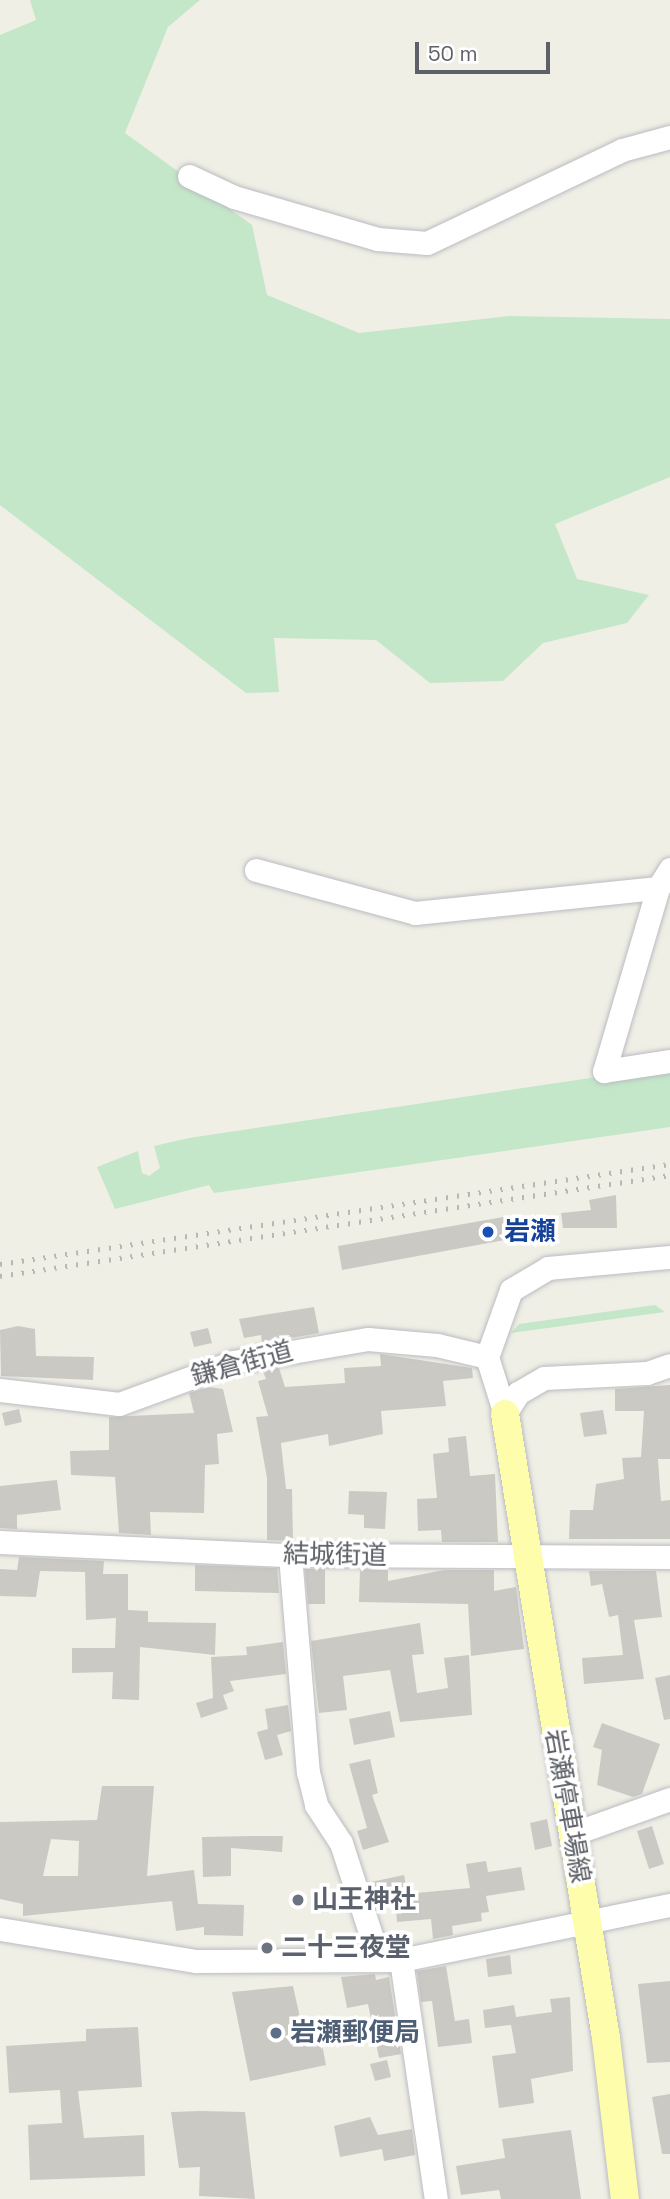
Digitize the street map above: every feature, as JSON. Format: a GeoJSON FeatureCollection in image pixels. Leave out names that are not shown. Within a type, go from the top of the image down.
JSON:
{"type":"FeatureCollection","features":[{"type":"Feature","properties":{"kind":"main road","name":"岩瀬停車場線"},"geometry":{"type":"LineString","coordinates":[[505,1414],[588,1925],[625,2199]]}},
{"type":"Feature","properties":{"kind":"street"},"geometry":{"type":"LineString","coordinates":[[189,176],[234,197],[365,235],[427,243],[622,150],[670,137]]}},
{"type":"Feature","properties":{"kind":"street"},"geometry":{"type":"LineString","coordinates":[[256,870],[415,913],[664,878],[604,1071],[670,1061]]}},
{"type":"Feature","properties":{"kind":"street"},"geometry":{"type":"LineString","coordinates":[[505,1414],[487,1357],[504,1300],[535,1272],[580,1262],[670,1257]]}},
{"type":"Feature","properties":{"kind":"street","name":"鎌倉街道"},"geometry":{"type":"LineString","coordinates":[[0,1390],[119,1404],[233,1362],[368,1339],[437,1345],[487,1357]]}},
{"type":"Feature","properties":{"kind":"street"},"geometry":{"type":"LineString","coordinates":[[505,1414],[518,1393],[544,1378],[666,1370]]}},
{"type":"Feature","properties":{"kind":"street","name":"結城街道"},"geometry":{"type":"LineString","coordinates":[[0,1542],[290,1555],[528,1560],[670,1557]]}},
{"type":"Feature","properties":{"kind":"street"},"geometry":{"type":"LineString","coordinates":[[290,1555],[308,1772],[316,1805],[348,1864],[390,1960],[436,2199]]}},
{"type":"Feature","properties":{"kind":"street"},"geometry":{"type":"LineString","coordinates":[[572,1834],[670,1799]]}},
{"type":"Feature","properties":{"kind":"street"},"geometry":{"type":"LineString","coordinates":[[0,1930],[196,1961],[390,1960],[588,1925],[670,1905]]}},
{"type":"Feature","properties":{"kind":"green space"},"geometry":{"type":"Polygon","coordinates":[[[30,0],[200,0],[168,27],[125,133],[252,225],[267,295],[359,333],[509,316],[670,319],[670,477],[555,524],[577,579],[649,595],[627,623],[543,643],[503,681],[430,683],[376,640],[274,638],[279,692],[246,693],[0,505],[0,35],[36,20],[30,0]]]}},
{"type":"Feature","properties":{"kind":"green space"},"geometry":{"type":"Polygon","coordinates":[[[670,1066],[670,1127],[214,1193],[209,1185],[115,1209],[97,1167],[138,1151],[142,1173],[149,1176],[160,1168],[154,1146],[189,1138],[670,1066]]]}},
{"type":"Feature","properties":{"kind":"green space"},"geometry":{"type":"Polygon","coordinates":[[[655,1305],[665,1312],[511,1333],[519,1324],[655,1305]]]}},
{"type":"Feature","properties":{"kind":"building"},"geometry":{"type":"Polygon","coordinates":[[[616,1195],[617,1228],[563,1228],[561,1213],[591,1210],[589,1200],[616,1195]]]}},
{"type":"Feature","properties":{"kind":"building"},"geometry":{"type":"Polygon","coordinates":[[[509,1216],[510,1224],[525,1222],[527,1236],[342,1270],[338,1246],[509,1216]]]}},
{"type":"Feature","properties":{"kind":"building"},"geometry":{"type":"Polygon","coordinates":[[[314,1307],[319,1333],[262,1343],[261,1335],[244,1338],[239,1319],[314,1307]]]}},
{"type":"Feature","properties":{"kind":"building"},"geometry":{"type":"Polygon","coordinates":[[[18,1326],[35,1329],[36,1356],[94,1357],[93,1380],[1,1376],[0,1330],[18,1326]]]}},
{"type":"Feature","properties":{"kind":"building"},"geometry":{"type":"Polygon","coordinates":[[[208,1328],[212,1343],[194,1347],[190,1332],[208,1328]]]}},
{"type":"Feature","properties":{"kind":"building"},"geometry":{"type":"Polygon","coordinates":[[[380,1354],[472,1368],[473,1378],[443,1381],[446,1406],[381,1411],[383,1434],[329,1446],[328,1434],[281,1443],[286,1489],[292,1489],[293,1541],[267,1540],[267,1478],[256,1417],[268,1416],[258,1381],[266,1379],[263,1371],[279,1368],[285,1387],[345,1383],[344,1368],[381,1366],[380,1354]]]}},
{"type":"Feature","properties":{"kind":"building"},"geometry":{"type":"Polygon","coordinates":[[[670,1385],[670,1459],[658,1459],[661,1501],[670,1500],[670,1539],[569,1539],[570,1510],[593,1510],[596,1484],[624,1479],[622,1458],[641,1457],[644,1411],[615,1411],[615,1389],[670,1385]]]}},
{"type":"Feature","properties":{"kind":"building"},"geometry":{"type":"Polygon","coordinates":[[[209,1387],[223,1389],[233,1432],[217,1434],[219,1464],[205,1465],[204,1513],[150,1512],[151,1535],[119,1533],[115,1477],[71,1475],[70,1451],[109,1450],[109,1417],[194,1413],[189,1393],[209,1387]]]}},
{"type":"Feature","properties":{"kind":"building"},"geometry":{"type":"Polygon","coordinates":[[[19,1409],[22,1422],[5,1426],[2,1413],[19,1409]]]}},
{"type":"Feature","properties":{"kind":"building"},"geometry":{"type":"Polygon","coordinates":[[[603,1410],[607,1434],[584,1437],[580,1413],[603,1410]]]}},
{"type":"Feature","properties":{"kind":"building"},"geometry":{"type":"Polygon","coordinates":[[[466,1436],[470,1476],[495,1474],[498,1542],[442,1542],[441,1530],[418,1531],[417,1499],[437,1498],[433,1454],[449,1452],[448,1438],[466,1436]]]}},
{"type":"Feature","properties":{"kind":"building"},"geometry":{"type":"Polygon","coordinates":[[[57,1480],[61,1510],[17,1515],[17,1529],[0,1528],[0,1486],[57,1480]]]}},
{"type":"Feature","properties":{"kind":"building"},"geometry":{"type":"Polygon","coordinates":[[[349,1491],[387,1492],[385,1529],[364,1528],[364,1515],[348,1514],[349,1491]]]}},
{"type":"Feature","properties":{"kind":"building"},"geometry":{"type":"Polygon","coordinates":[[[19,1557],[104,1561],[103,1574],[128,1574],[128,1610],[148,1611],[148,1622],[216,1623],[215,1655],[140,1647],[139,1700],[112,1699],[113,1672],[72,1673],[72,1648],[115,1648],[116,1618],[86,1620],[85,1572],[40,1571],[36,1597],[0,1596],[0,1569],[17,1570],[19,1557]]]}},
{"type":"Feature","properties":{"kind":"building"},"geometry":{"type":"Polygon","coordinates":[[[195,1565],[277,1568],[279,1593],[195,1591],[195,1565]]]}},
{"type":"Feature","properties":{"kind":"building"},"geometry":{"type":"Polygon","coordinates":[[[305,1569],[325,1569],[325,1604],[308,1604],[305,1569]]]}},
{"type":"Feature","properties":{"kind":"building"},"geometry":{"type":"Polygon","coordinates":[[[360,1569],[388,1570],[388,1581],[444,1570],[494,1570],[494,1591],[516,1587],[524,1649],[471,1656],[468,1604],[359,1602],[360,1569]]]}},
{"type":"Feature","properties":{"kind":"building"},"geometry":{"type":"Polygon","coordinates":[[[589,1571],[656,1571],[662,1617],[634,1620],[644,1679],[584,1684],[582,1658],[623,1655],[618,1615],[609,1617],[602,1584],[591,1586],[589,1571]]]}},
{"type":"Feature","properties":{"kind":"building"},"geometry":{"type":"Polygon","coordinates":[[[420,1623],[424,1654],[412,1655],[417,1693],[448,1688],[444,1658],[469,1655],[472,1715],[400,1722],[390,1670],[343,1676],[347,1710],[319,1713],[311,1641],[420,1623]]]}},
{"type":"Feature","properties":{"kind":"building"},"geometry":{"type":"Polygon","coordinates":[[[283,1642],[286,1674],[230,1681],[234,1691],[223,1695],[228,1709],[201,1718],[196,1703],[213,1698],[211,1657],[247,1655],[246,1647],[283,1642]]]}},
{"type":"Feature","properties":{"kind":"building"},"geometry":{"type":"Polygon","coordinates":[[[670,1675],[670,1719],[664,1720],[655,1678],[670,1675]]]}},
{"type":"Feature","properties":{"kind":"building"},"geometry":{"type":"Polygon","coordinates":[[[288,1705],[291,1731],[277,1735],[283,1755],[265,1760],[257,1732],[268,1729],[265,1709],[288,1705]]]}},
{"type":"Feature","properties":{"kind":"building"},"geometry":{"type":"Polygon","coordinates":[[[390,1711],[395,1737],[354,1745],[349,1719],[390,1711]]]}},
{"type":"Feature","properties":{"kind":"building"},"geometry":{"type":"Polygon","coordinates":[[[602,1723],[660,1744],[642,1794],[633,1797],[597,1785],[602,1750],[593,1747],[602,1723]]]}},
{"type":"Feature","properties":{"kind":"building"},"geometry":{"type":"Polygon","coordinates":[[[370,1759],[378,1793],[372,1795],[389,1842],[363,1850],[357,1831],[367,1828],[349,1764],[370,1759]]]}},
{"type":"Feature","properties":{"kind":"building"},"geometry":{"type":"Polygon","coordinates":[[[102,1786],[154,1786],[147,1876],[194,1870],[198,1904],[244,1905],[243,1936],[204,1935],[204,1927],[176,1931],[172,1901],[23,1916],[23,1904],[0,1899],[0,1822],[97,1820],[102,1786]],[[51,1839],[43,1876],[78,1876],[79,1841],[51,1839]]]}},
{"type":"Feature","properties":{"kind":"building"},"geometry":{"type":"Polygon","coordinates":[[[547,1819],[552,1846],[535,1850],[530,1823],[547,1819]]]}},
{"type":"Feature","properties":{"kind":"building"},"geometry":{"type":"Polygon","coordinates":[[[652,1826],[664,1864],[649,1869],[637,1831],[652,1826]]]}},
{"type":"Feature","properties":{"kind":"building"},"geometry":{"type":"Polygon","coordinates":[[[283,1836],[282,1852],[231,1848],[231,1876],[203,1877],[202,1837],[283,1836]]]}},
{"type":"Feature","properties":{"kind":"building"},"geometry":{"type":"Polygon","coordinates":[[[486,1861],[488,1872],[521,1867],[525,1890],[486,1896],[489,1912],[481,1913],[482,1921],[452,1926],[453,1935],[433,1939],[431,1919],[397,1922],[395,1895],[470,1888],[466,1864],[486,1861]]]}},
{"type":"Feature","properties":{"kind":"building"},"geometry":{"type":"Polygon","coordinates":[[[404,1875],[407,1890],[374,1897],[371,1882],[404,1875]]]}},
{"type":"Feature","properties":{"kind":"building"},"geometry":{"type":"Polygon","coordinates":[[[510,1955],[512,1974],[488,1977],[486,1959],[510,1955]]]}},
{"type":"Feature","properties":{"kind":"building"},"geometry":{"type":"Polygon","coordinates":[[[446,1966],[455,2021],[469,2019],[472,2043],[438,2047],[432,2001],[421,2002],[417,1971],[446,1966]]]}},
{"type":"Feature","properties":{"kind":"building"},"geometry":{"type":"Polygon","coordinates":[[[375,1974],[376,1980],[389,1977],[401,2054],[379,2058],[368,2004],[347,2008],[341,1977],[375,1974]]]}},
{"type":"Feature","properties":{"kind":"building"},"geometry":{"type":"Polygon","coordinates":[[[670,1981],[670,2062],[647,2063],[638,1984],[670,1981]]]}},
{"type":"Feature","properties":{"kind":"building"},"geometry":{"type":"Polygon","coordinates":[[[293,1986],[301,2022],[317,2018],[326,2065],[250,2081],[232,1992],[293,1986]]]}},
{"type":"Feature","properties":{"kind":"building"},"geometry":{"type":"Polygon","coordinates":[[[570,1997],[573,2071],[531,2079],[534,2103],[499,2108],[492,2056],[516,2053],[511,2025],[485,2028],[483,2010],[514,2005],[516,2017],[552,2012],[550,1999],[570,1997]]]}},
{"type":"Feature","properties":{"kind":"building"},"geometry":{"type":"Polygon","coordinates":[[[138,2027],[142,2087],[78,2091],[84,2138],[144,2135],[145,2176],[30,2180],[28,2125],[62,2123],[60,2090],[9,2093],[6,2046],[86,2041],[86,2029],[138,2027]]]}},
{"type":"Feature","properties":{"kind":"building"},"geometry":{"type":"Polygon","coordinates":[[[387,2060],[391,2077],[375,2081],[370,2064],[387,2060]]]}},
{"type":"Feature","properties":{"kind":"building"},"geometry":{"type":"Polygon","coordinates":[[[670,2094],[670,2154],[662,2154],[652,2097],[670,2094]]]}},
{"type":"Feature","properties":{"kind":"building"},"geometry":{"type":"Polygon","coordinates":[[[171,2112],[245,2112],[255,2199],[199,2196],[200,2167],[179,2168],[171,2112]]]}},
{"type":"Feature","properties":{"kind":"building"},"geometry":{"type":"Polygon","coordinates":[[[370,2117],[378,2135],[412,2129],[415,2155],[384,2161],[382,2149],[340,2157],[334,2126],[370,2117]]]}},
{"type":"Feature","properties":{"kind":"building"},"geometry":{"type":"Polygon","coordinates":[[[571,2130],[581,2199],[501,2199],[499,2190],[461,2195],[456,2166],[505,2158],[502,2139],[571,2130]]]}},
{"type":"Feature","properties":{"kind":"railway"},"geometry":{"type":"LineString","coordinates":[[0,1264],[670,1164]]}},
{"type":"Feature","properties":{"kind":"railway"},"geometry":{"type":"LineString","coordinates":[[0,1276],[670,1175]]}},
{"type":"Feature","properties":{"kind":"place","name":"岩瀬"},"geometry":{"type":"Point","coordinates":[488,1232]}},
{"type":"Feature","properties":{"kind":"place","name":"山王神社"},"geometry":{"type":"Point","coordinates":[298,1900]}},
{"type":"Feature","properties":{"kind":"place","name":"二十三夜堂"},"geometry":{"type":"Point","coordinates":[267,1948]}},
{"type":"Feature","properties":{"kind":"place","name":"岩瀬郵便局"},"geometry":{"type":"Point","coordinates":[276,2033]}}]}
